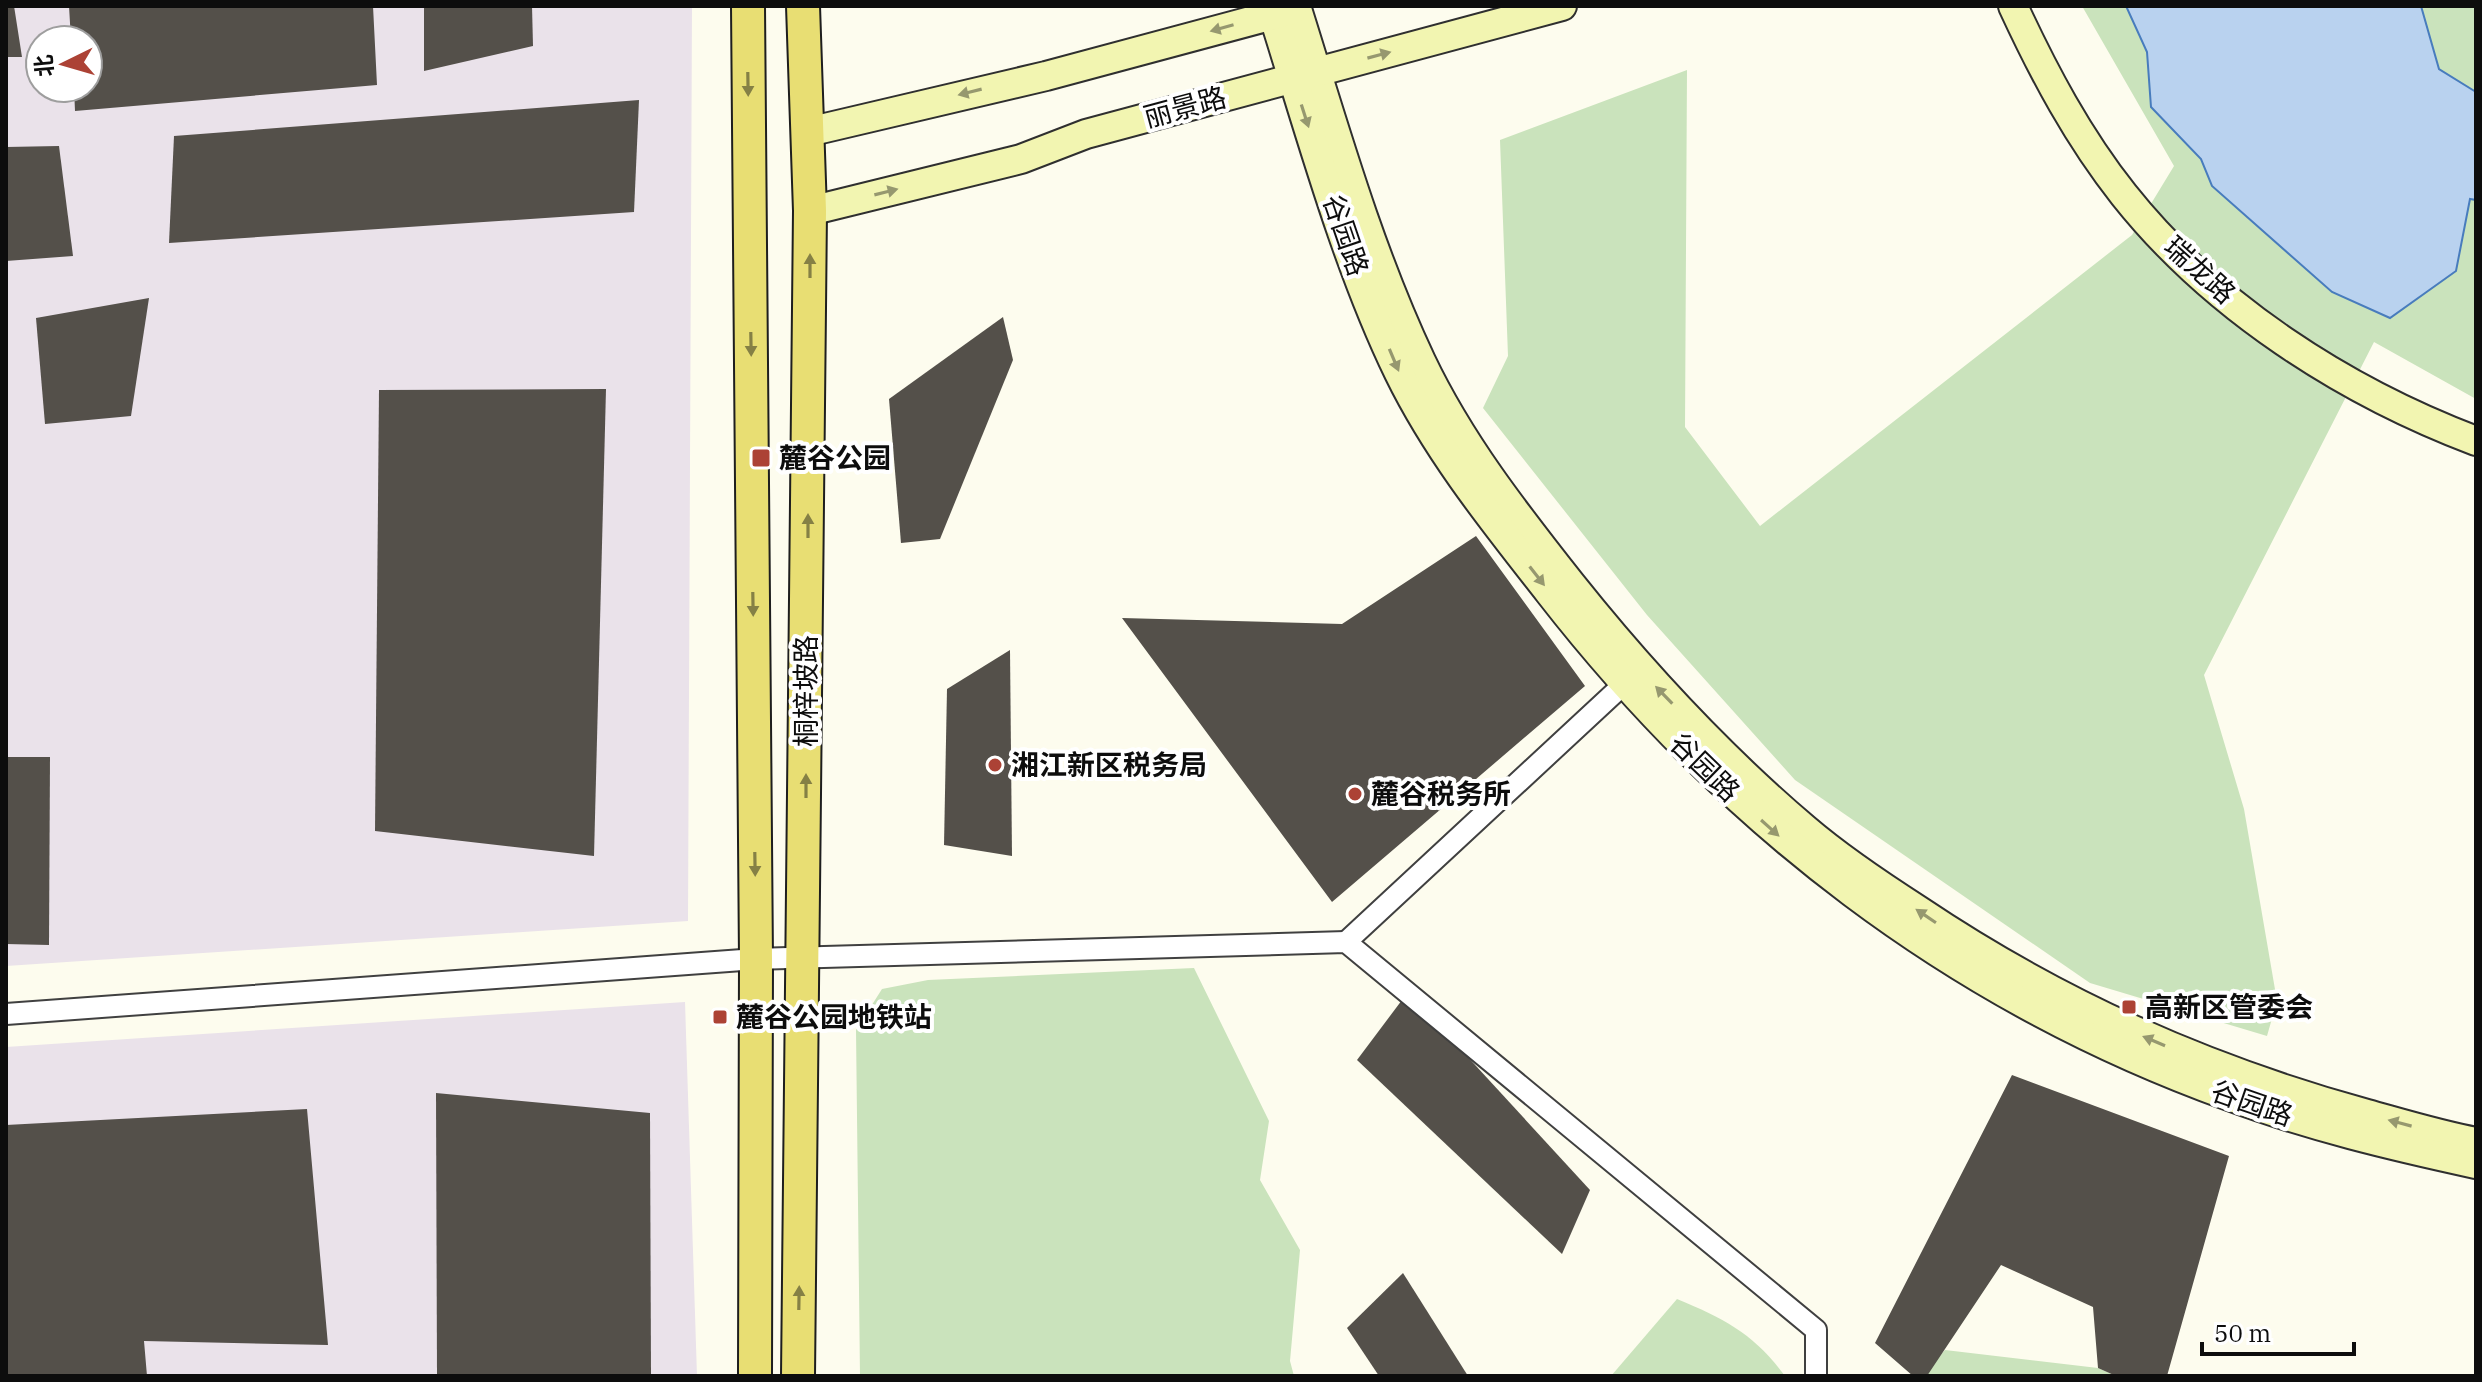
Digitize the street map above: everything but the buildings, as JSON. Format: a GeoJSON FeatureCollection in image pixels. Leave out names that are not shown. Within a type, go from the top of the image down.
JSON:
{"type":"FeatureCollection","features":[{"type":"Feature","properties":{"kind":"main road","name":"桐梓坡路"},"geometry":{"type":"LineString","coordinates":[[748,6],[756,959],[755,1376]]}},
{"type":"Feature","properties":{"kind":"main road","name":"桐梓坡路"},"geometry":{"type":"LineString","coordinates":[[798,1376],[810,211],[803,6]]}},
{"type":"Feature","properties":{"kind":"main road","name":"丽景路"},"geometry":{"type":"LineString","coordinates":[[810,211],[1021,159],[1086,134],[1562,6]]}},
{"type":"Feature","properties":{"kind":"main road","name":"瑞龙路"},"geometry":{"type":"LineString","coordinates":[[2013,6],[2047,80],[2087,144],[2125,197],[2178,253],[2235,303],[2331,373],[2430,423],[2476,441]]}},
{"type":"Feature","properties":{"kind":"main road","name":"瑞龙路"},"geometry":{"type":"LineString","coordinates":[[2028,6],[2058,72],[2097,138],[2184,242],[2241,293],[2305,341],[2373,381],[2476,427]]}},
{"type":"Feature","properties":{"kind":"main road"},"geometry":{"type":"LineString","coordinates":[[808,132],[1046,76],[1292,10]]}},
{"type":"Feature","properties":{"kind":"main road","name":"谷园路"},"geometry":{"type":"LineString","coordinates":[[1292,10],[1305,75],[1369,301],[1398,372],[1423,417],[1507,538],[1624,684],[1697,762],[1797,852],[1862,902],[2022,1002],[2100,1043],[2229,1097],[2307,1122],[2476,1164]]}},
{"type":"Feature","properties":{"kind":"main road","name":"谷园路"},"geometry":{"type":"LineString","coordinates":[[1305,75],[1422,362],[1473,453],[1607,628],[1658,689],[1715,747],[1808,832],[1873,881],[2030,980],[2113,1024],[2315,1100],[2476,1142]]}},
{"type":"Feature","properties":{"kind":"street"},"geometry":{"type":"LineString","coordinates":[[6,1014],[756,959],[1346,942],[1624,684]]}},
{"type":"Feature","properties":{"kind":"street"},"geometry":{"type":"LineString","coordinates":[[1346,942],[1816,1330],[1816,1376]]}},
{"type":"Feature","properties":{"kind":"shaded area"},"geometry":{"type":"Polygon","coordinates":[[[6,6],[692,6],[688,921],[6,966],[6,6]]]}},
{"type":"Feature","properties":{"kind":"shaded area"},"geometry":{"type":"Polygon","coordinates":[[[685,1002],[697,1376],[6,1376],[6,1047],[685,1002]]]}},
{"type":"Feature","properties":{"kind":"green space"},"geometry":{"type":"Polygon","coordinates":[[[2082,6],[2476,6],[2476,399],[2374,342],[2204,675],[2244,809],[2277,1001],[2267,1036],[2090,983],[1795,780],[1647,615],[1483,408],[1508,356],[1500,140],[1687,70],[1685,427],[1760,526],[2132,235],[2174,166],[2082,6]]]}},
{"type":"Feature","properties":{"kind":"green space"},"geometry":{"type":"Polygon","coordinates":[[[1194,968],[1269,1121],[1260,1180],[1300,1250],[1290,1361],[1294,1376],[860,1376],[856,1030],[882,989],[928,980],[1194,968]]]}},
{"type":"Feature","properties":{"kind":"green space"},"geometry":{"type":"Polygon","coordinates":[[[1677,1299],[1750,1338],[1785,1376],[1611,1376],[1677,1299]]]}},
{"type":"Feature","properties":{"kind":"green space"},"geometry":{"type":"Polygon","coordinates":[[[1945,1350],[2098,1368],[2116,1376],[1921,1376],[1945,1350]]]}},
{"type":"Feature","properties":{"kind":"water"},"geometry":{"type":"Polygon","coordinates":[[[2126,6],[2421,6],[2439,69],[2476,92],[2476,200],[2470,199],[2456,271],[2390,318],[2332,292],[2212,186],[2201,159],[2151,107],[2147,52],[2126,6]]]}},
{"type":"Feature","properties":{"kind":"place","name":"麓谷公园"},"geometry":{"type":"Point","coordinates":[761,458]}},
{"type":"Feature","properties":{"kind":"place","name":"湘江新区税务局"},"geometry":{"type":"Point","coordinates":[995,765]}},
{"type":"Feature","properties":{"kind":"place","name":"麓谷税务所"},"geometry":{"type":"Point","coordinates":[1355,794]}},
{"type":"Feature","properties":{"kind":"place","name":"高新区管委会"},"geometry":{"type":"Point","coordinates":[2129,1007]}},
{"type":"Feature","properties":{"kind":"place","name":"麓谷公园地铁站"},"geometry":{"type":"Point","coordinates":[720,1017]}}]}
